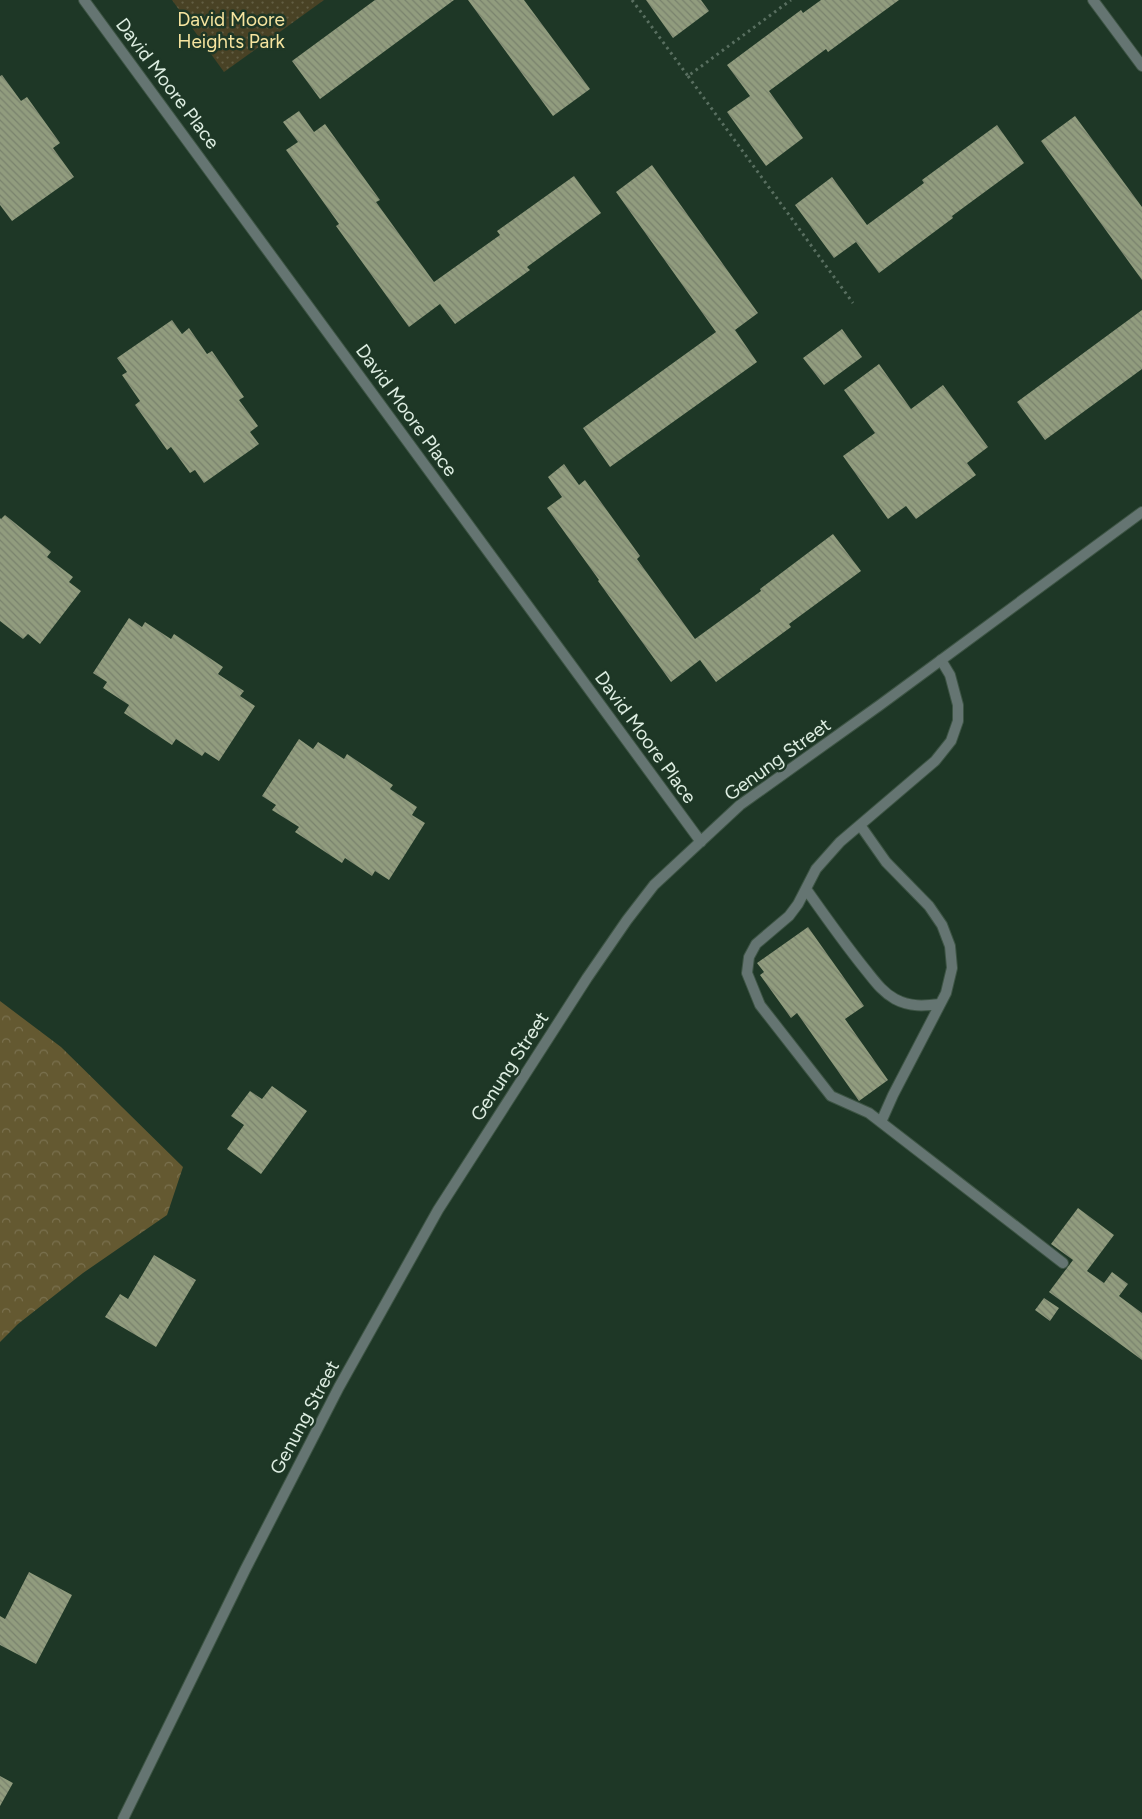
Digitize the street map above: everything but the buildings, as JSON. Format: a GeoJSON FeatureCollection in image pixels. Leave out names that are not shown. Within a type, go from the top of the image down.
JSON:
{"type":"FeatureCollection","features":[{"type":"Feature","properties":{"kind":"street","name":"David Moore Place"},"geometry":{"type":"LineString","coordinates":[[84,0],[701,842]]}},
{"type":"Feature","properties":{"kind":"street"},"geometry":{"type":"LineString","coordinates":[[1093,0],[1142,66]]}},
{"type":"Feature","properties":{"kind":"street","name":"Genung Street"},"geometry":{"type":"LineString","coordinates":[[122,1819],[244,1570],[321,1422],[438,1210],[587,978],[627,920],[654,886],[740,805],[1142,512]]}},
{"type":"Feature","properties":{"kind":"street"},"geometry":{"type":"LineString","coordinates":[[941,660],[950,676],[958,705],[958,721],[951,741],[935,761],[840,842],[816,869],[798,904],[789,916],[756,944],[749,957],[747,973],[760,1005],[831,1096],[869,1113],[1063,1263]]}},
{"type":"Feature","properties":{"kind":"street"},"geometry":{"type":"LineString","coordinates":[[860,825],[886,862],[929,906],[942,925],[950,946],[952,968],[946,992],[881,1122]]}},
{"type":"Feature","properties":{"kind":"street"},"geometry":{"type":"LineString","coordinates":[[806,889],[844,944],[883,991],[894,999],[908,1004],[921,1006],[940,1004]]}},
{"type":"Feature","properties":{"kind":"path"},"geometry":{"type":"LineString","coordinates":[[632,0],[853,303]]}},
{"type":"Feature","properties":{"kind":"path"},"geometry":{"type":"LineString","coordinates":[[688,76],[791,0]]}},
{"type":"Feature","properties":{"kind":"green space","name":"David Moore Heights Park"},"geometry":{"type":"Polygon","coordinates":[[[172,0],[324,0],[224,72],[172,0]]]}},
{"type":"Feature","properties":{"kind":"green space"},"geometry":{"type":"Polygon","coordinates":[[[0,1001],[61,1047],[183,1167],[167,1215],[83,1273],[18,1324],[0,1342],[0,1001]]]}}]}
